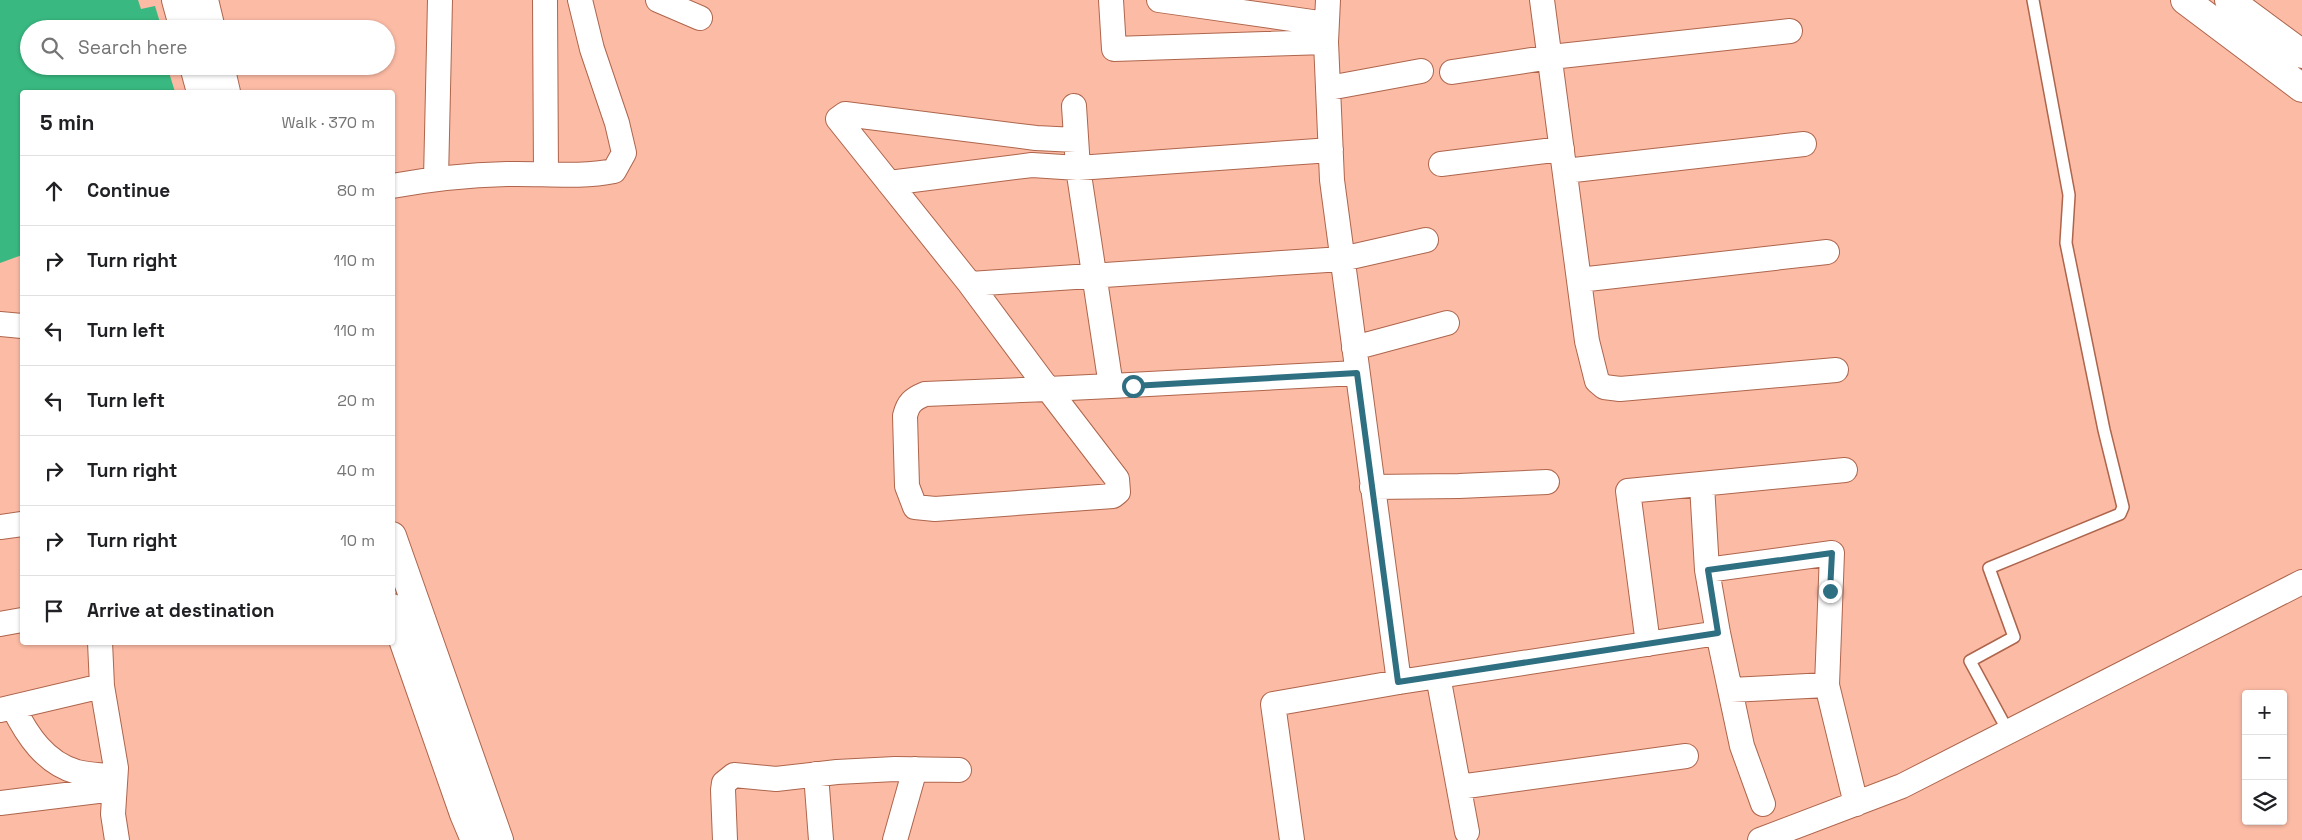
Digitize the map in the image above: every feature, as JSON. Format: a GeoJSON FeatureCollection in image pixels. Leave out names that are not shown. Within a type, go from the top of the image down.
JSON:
{"type":"FeatureCollection","features":[{"type":"Feature","properties":{"kind":"street"},"geometry":{"type":"LineString","coordinates":[[176,0],[182,20]]}},
{"type":"Feature","properties":{"kind":"street"},"geometry":{"type":"LineString","coordinates":[[204,0],[209,20]]}},
{"type":"Feature","properties":{"kind":"street"},"geometry":{"type":"LineString","coordinates":[[436,179],[440,0]]}},
{"type":"Feature","properties":{"kind":"street"},"geometry":{"type":"LineString","coordinates":[[544,0],[546,174]]}},
{"type":"Feature","properties":{"kind":"street"},"geometry":{"type":"LineString","coordinates":[[395,186],[436,179],[506,174],[598,174],[614,171],[624,153],[617,122],[592,49],[580,0]]}},
{"type":"Feature","properties":{"kind":"street"},"geometry":{"type":"LineString","coordinates":[[658,0],[700,18]]}},
{"type":"Feature","properties":{"kind":"street"},"geometry":{"type":"LineString","coordinates":[[1111,0],[1114,49],[1326,33]]}},
{"type":"Feature","properties":{"kind":"street"},"geometry":{"type":"LineString","coordinates":[[1160,0],[1326,33]]}},
{"type":"Feature","properties":{"kind":"street"},"geometry":{"type":"LineString","coordinates":[[1328,0],[1326,33],[1332,180],[1398,682]]}},
{"type":"Feature","properties":{"kind":"street"},"geometry":{"type":"LineString","coordinates":[[1542,0],[1589,349],[1598,381],[1604,387],[1620,390],[1836,370]]}},
{"type":"Feature","properties":{"kind":"street"},"geometry":{"type":"LineString","coordinates":[[2185,0],[2302,88]]}},
{"type":"Feature","properties":{"kind":"street"},"geometry":{"type":"LineString","coordinates":[[2229,0],[2302,54]]}},
{"type":"Feature","properties":{"kind":"street"},"geometry":{"type":"LineString","coordinates":[[1452,72],[1551,57],[1790,31]]}},
{"type":"Feature","properties":{"kind":"street"},"geometry":{"type":"LineString","coordinates":[[1328,88],[1421,71]]}},
{"type":"Feature","properties":{"kind":"street"},"geometry":{"type":"LineString","coordinates":[[196,75],[200,90]]}},
{"type":"Feature","properties":{"kind":"street"},"geometry":{"type":"LineString","coordinates":[[222,75],[226,90]]}},
{"type":"Feature","properties":{"kind":"street"},"geometry":{"type":"LineString","coordinates":[[1074,106],[1078,168],[1111,386]]}},
{"type":"Feature","properties":{"kind":"street"},"geometry":{"type":"LineString","coordinates":[[1076,140],[1036,138],[845,114],[838,119],[970,284],[1048,389],[1117,479],[1120,485],[1118,492],[1113,496],[936,509],[915,507],[907,486],[905,416],[908,406],[915,398],[925,394],[1048,389],[1111,386],[1357,373]]}},
{"type":"Feature","properties":{"kind":"street"},"geometry":{"type":"LineString","coordinates":[[1441,164],[1563,160],[1804,144]]}},
{"type":"Feature","properties":{"kind":"street"},"geometry":{"type":"LineString","coordinates":[[889,183],[1032,165],[1078,168],[1331,150]]}},
{"type":"Feature","properties":{"kind":"street"},"geometry":{"type":"LineString","coordinates":[[970,284],[1342,259],[1426,240]]}},
{"type":"Feature","properties":{"kind":"street"},"geometry":{"type":"LineString","coordinates":[[1579,280],[1827,252]]}},
{"type":"Feature","properties":{"kind":"street"},"geometry":{"type":"LineString","coordinates":[[1354,348],[1447,323]]}},
{"type":"Feature","properties":{"kind":"street"},"geometry":{"type":"LineString","coordinates":[[0,324],[20,326]]}},
{"type":"Feature","properties":{"kind":"street"},"geometry":{"type":"LineString","coordinates":[[1648,644],[1628,492],[1845,470]]}},
{"type":"Feature","properties":{"kind":"street"},"geometry":{"type":"LineString","coordinates":[[1372,487],[1547,482]]}},
{"type":"Feature","properties":{"kind":"street"},"geometry":{"type":"LineString","coordinates":[[1702,485],[1708,570],[1718,633],[1742,746],[1764,804]]}},
{"type":"Feature","properties":{"kind":"street"},"geometry":{"type":"LineString","coordinates":[[0,527],[20,524]]}},
{"type":"Feature","properties":{"kind":"street"},"geometry":{"type":"LineString","coordinates":[[395,545],[499,840]]}},
{"type":"Feature","properties":{"kind":"street"},"geometry":{"type":"LineString","coordinates":[[1708,570],[1832,553],[1827,685],[1856,804]]}},
{"type":"Feature","properties":{"kind":"street"},"geometry":{"type":"LineString","coordinates":[[1760,840],[1902,786],[2302,582]]}},
{"type":"Feature","properties":{"kind":"street"},"geometry":{"type":"LineString","coordinates":[[395,617],[464,814],[475,840]]}},
{"type":"Feature","properties":{"kind":"street"},"geometry":{"type":"LineString","coordinates":[[0,624],[20,620]]}},
{"type":"Feature","properties":{"kind":"street"},"geometry":{"type":"LineString","coordinates":[[1292,840],[1273,704],[1398,682],[1718,633]]}},
{"type":"Feature","properties":{"kind":"street"},"geometry":{"type":"LineString","coordinates":[[100,645],[102,686],[116,768],[113,814],[117,840]]}},
{"type":"Feature","properties":{"kind":"street"},"geometry":{"type":"LineString","coordinates":[[1438,676],[1467,832]]}},
{"type":"Feature","properties":{"kind":"street"},"geometry":{"type":"LineString","coordinates":[[1731,690],[1827,685]]}},
{"type":"Feature","properties":{"kind":"street"},"geometry":{"type":"LineString","coordinates":[[102,686],[7,709],[45,755],[76,772],[115,783]]}},
{"type":"Feature","properties":{"kind":"street"},"geometry":{"type":"LineString","coordinates":[[1459,787],[1686,756]]}},
{"type":"Feature","properties":{"kind":"street"},"geometry":{"type":"LineString","coordinates":[[725,840],[723,790],[724,783],[729,778],[743,775],[776,779],[816,774],[915,769],[959,770]]}},
{"type":"Feature","properties":{"kind":"street"},"geometry":{"type":"LineString","coordinates":[[895,840],[915,769]]}},
{"type":"Feature","properties":{"kind":"street"},"geometry":{"type":"LineString","coordinates":[[816,774],[820,840]]}},
{"type":"Feature","properties":{"kind":"street"},"geometry":{"type":"LineString","coordinates":[[0,803],[115,783]]}},
{"type":"Feature","properties":{"kind":"lane"},"geometry":{"type":"LineString","coordinates":[[2009,732],[1970,660],[2014,637],[1989,568],[2120,514],[2123,507],[2104,430],[2066,243],[2069,195],[2033,0]]}},
{"type":"Feature","properties":{"kind":"shaded area"},"geometry":{"type":"Polygon","coordinates":[[[0,0],[138,0],[141,9],[155,6],[159,20],[20,20],[20,75],[170,75],[174,90],[20,90],[20,256],[0,263],[0,0]]]}},
{"type":"Feature","properties":{"kind":"route"},"geometry":{"type":"LineString","coordinates":[[1133,386],[1357,373],[1398,682],[1718,633],[1708,570],[1832,553],[1830,591]]}}]}
